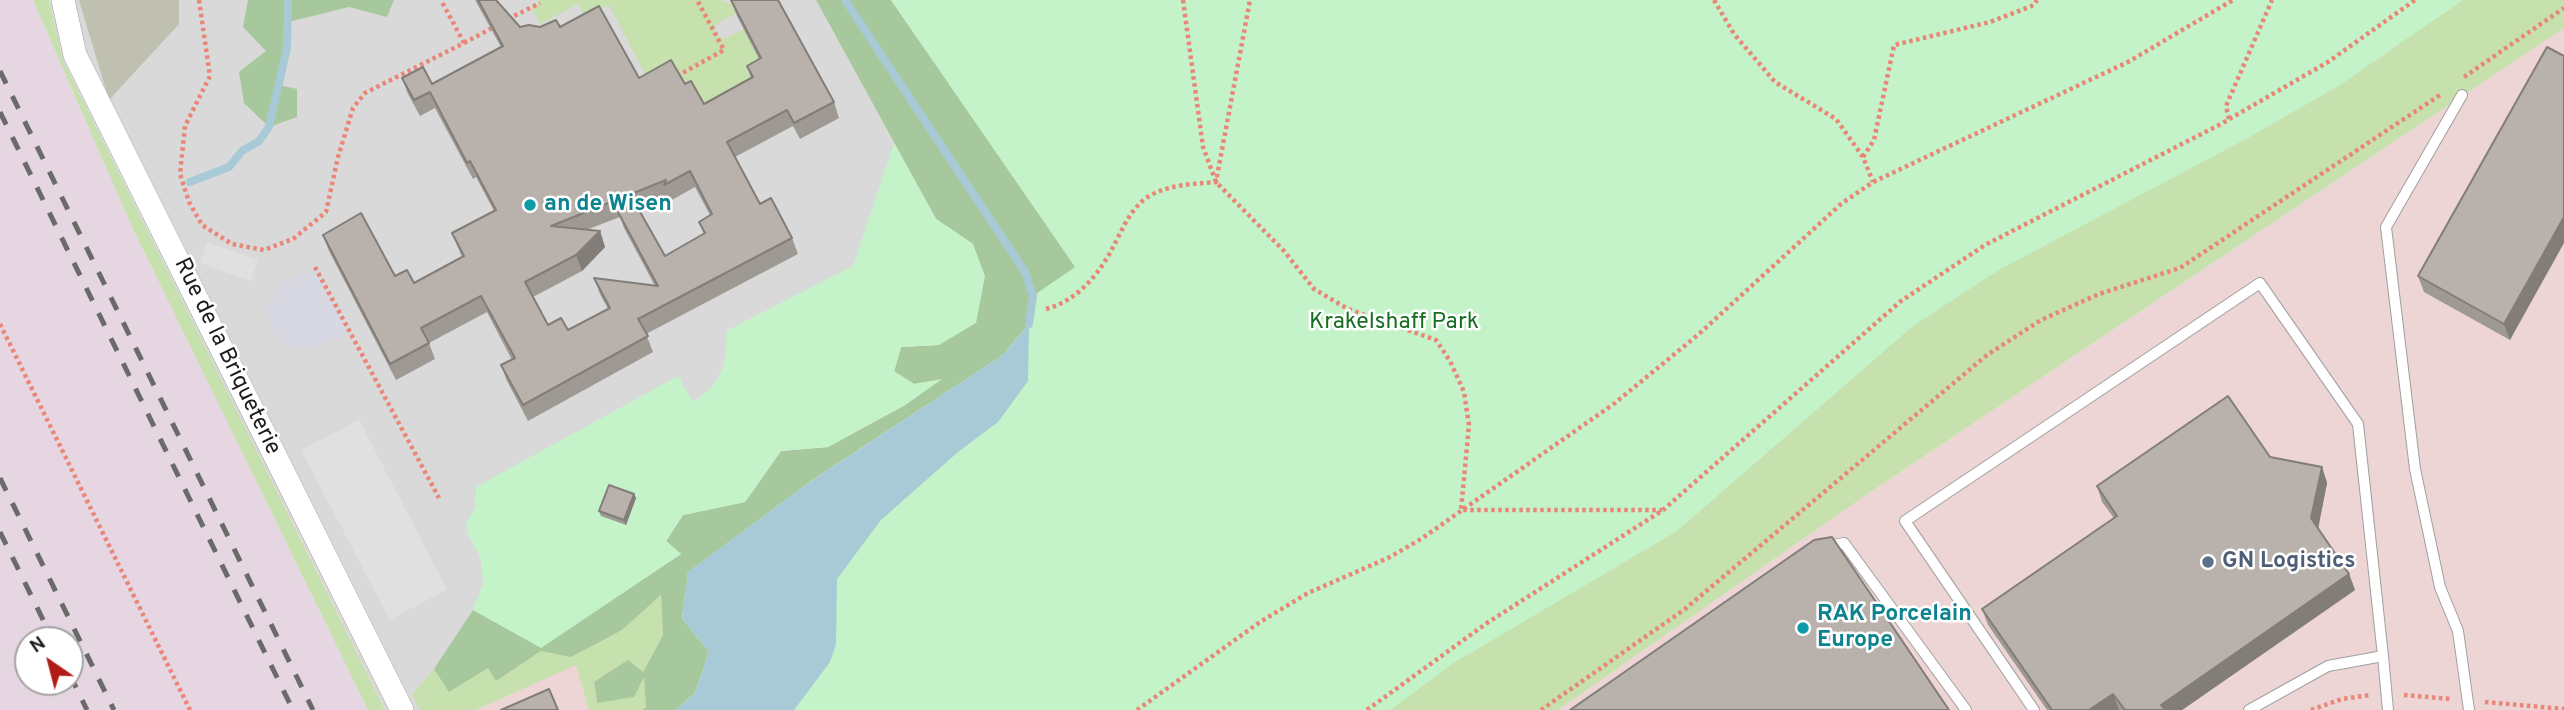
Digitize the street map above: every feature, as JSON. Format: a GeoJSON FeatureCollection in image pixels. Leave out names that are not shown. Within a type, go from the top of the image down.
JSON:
{"type":"FeatureCollection","features":[{"type":"Feature","properties":{"kind":"street","name":"Rue de la Briqueterie"},"geometry":{"type":"LineString","coordinates":[[63,0],[75,55],[402,710]]}},
{"type":"Feature","properties":{"kind":"lane"},"geometry":{"type":"LineString","coordinates":[[2462,95],[2386,227],[2415,469],[2440,587],[2458,631],[2468,705]]}},
{"type":"Feature","properties":{"kind":"lane"},"geometry":{"type":"LineString","coordinates":[[2034,710],[1905,521],[2260,283],[2358,424],[2389,710]]}},
{"type":"Feature","properties":{"kind":"lane"},"geometry":{"type":"LineString","coordinates":[[1817,549],[1844,543],[1966,710]]}},
{"type":"Feature","properties":{"kind":"lane"},"geometry":{"type":"LineString","coordinates":[[2249,710],[2328,666],[2383,656]]}},
{"type":"Feature","properties":{"kind":"path"},"geometry":{"type":"LineString","coordinates":[[199,0],[210,76],[185,126],[180,174],[189,202],[202,225],[232,244],[264,250],[293,239],[326,212],[338,156],[353,108],[365,93],[541,1]]}},
{"type":"Feature","properties":{"kind":"path"},"geometry":{"type":"LineString","coordinates":[[441,0],[464,43]]}},
{"type":"Feature","properties":{"kind":"path"},"geometry":{"type":"LineString","coordinates":[[677,76],[724,50],[697,0]]}},
{"type":"Feature","properties":{"kind":"path"},"geometry":{"type":"LineString","coordinates":[[1183,0],[1203,147],[1216,182],[1284,251],[1314,289],[1348,309],[1436,340],[1450,361],[1464,391],[1469,425],[1461,510]]}},
{"type":"Feature","properties":{"kind":"path"},"geometry":{"type":"LineString","coordinates":[[1216,182],[1250,0]]}},
{"type":"Feature","properties":{"kind":"path"},"geometry":{"type":"LineString","coordinates":[[1714,0],[1734,34],[1776,82],[1836,119],[1863,157],[1873,182]]}},
{"type":"Feature","properties":{"kind":"path"},"geometry":{"type":"LineString","coordinates":[[1863,157],[1874,140],[1894,45],[1990,22],[2034,5],[2036,0]]}},
{"type":"Feature","properties":{"kind":"path"},"geometry":{"type":"LineString","coordinates":[[1137,710],[1260,622],[1308,593],[1388,558],[1421,538],[1615,403],[1699,334],[1841,204],[1873,182],[2128,62],[2232,0]]}},
{"type":"Feature","properties":{"kind":"path"},"geometry":{"type":"LineString","coordinates":[[2229,119],[2226,106],[2272,0]]}},
{"type":"Feature","properties":{"kind":"path"},"geometry":{"type":"LineString","coordinates":[[1367,710],[1487,623],[1663,510],[1901,301],[1984,245],[2229,119],[2328,62],[2415,0]]}},
{"type":"Feature","properties":{"kind":"path"},"geometry":{"type":"LineString","coordinates":[[2456,83],[2564,8]]}},
{"type":"Feature","properties":{"kind":"path"},"geometry":{"type":"LineString","coordinates":[[1541,710],[1685,609],[1987,355],[2041,320],[2099,294],[2180,268],[2445,91]]}},
{"type":"Feature","properties":{"kind":"path"},"geometry":{"type":"LineString","coordinates":[[1046,309],[1061,305],[1088,285],[1110,253],[1130,213],[1151,195],[1178,186],[1216,182]]}},
{"type":"Feature","properties":{"kind":"path"},"geometry":{"type":"LineString","coordinates":[[315,267],[439,498]]}},
{"type":"Feature","properties":{"kind":"path"},"geometry":{"type":"LineString","coordinates":[[0,324],[190,710]]}},
{"type":"Feature","properties":{"kind":"path"},"geometry":{"type":"LineString","coordinates":[[1461,510],[1663,510]]}},
{"type":"Feature","properties":{"kind":"path"},"geometry":{"type":"LineString","coordinates":[[2311,710],[2342,699],[2387,694],[2468,705],[2564,709]]}},
{"type":"Feature","properties":{"kind":"shaded area"},"geometry":{"type":"Polygon","coordinates":[[[0,0],[33,0],[132,227],[368,710],[0,710],[0,0]]]}},
{"type":"Feature","properties":{"kind":"shaded area"},"geometry":{"type":"Polygon","coordinates":[[[49,0],[816,0],[936,219],[434,669],[412,694],[420,710],[385,710],[62,61],[49,0]]]}},
{"type":"Feature","properties":{"kind":"shaded area"},"geometry":{"type":"Polygon","coordinates":[[[79,0],[179,0],[179,24],[109,100],[79,0]]]}},
{"type":"Feature","properties":{"kind":"shaded area"},"geometry":{"type":"Polygon","coordinates":[[[2564,28],[2564,710],[1558,710],[1866,495],[2564,28]]]}},
{"type":"Feature","properties":{"kind":"shaded area"},"geometry":{"type":"Polygon","coordinates":[[[207,242],[258,260],[251,281],[200,263],[207,242]]]}},
{"type":"Feature","properties":{"kind":"shaded area"},"geometry":{"type":"Polygon","coordinates":[[[315,267],[349,331],[309,350],[292,348],[277,339],[269,323],[268,306],[276,290],[315,267]]]}},
{"type":"Feature","properties":{"kind":"shaded area"},"geometry":{"type":"Polygon","coordinates":[[[359,420],[447,589],[390,620],[301,450],[359,420]]]}},
{"type":"Feature","properties":{"kind":"shaded area"},"geometry":{"type":"Polygon","coordinates":[[[576,664],[589,710],[476,710],[576,664]]]}},
{"type":"Feature","properties":{"kind":"green space"},"geometry":{"type":"Polygon","coordinates":[[[33,0],[49,0],[63,61],[385,710],[368,710],[132,227],[33,0]]]}},
{"type":"Feature","properties":{"kind":"green space"},"geometry":{"type":"Polygon","coordinates":[[[248,0],[394,0],[387,17],[349,7],[288,22],[287,48],[279,85],[297,89],[297,117],[269,127],[244,103],[239,72],[266,51],[243,27],[248,0]]]}},
{"type":"Feature","properties":{"kind":"green space"},"geometry":{"type":"Polygon","coordinates":[[[538,0],[721,0],[734,5],[751,5],[716,24],[716,34],[724,39],[744,29],[766,74],[710,120],[653,89],[609,5],[585,17],[578,4],[540,24],[531,7],[539,3],[538,0]]]}},
{"type":"Feature","properties":{"kind":"green space"},"geometry":{"type":"Polygon","coordinates":[[[816,0],[891,0],[1076,267],[1003,355],[814,479],[689,572],[682,618],[709,652],[695,693],[676,710],[642,710],[646,707],[644,677],[634,697],[597,703],[594,682],[628,660],[643,672],[663,635],[661,595],[622,630],[571,657],[541,651],[496,681],[488,668],[449,692],[434,669],[473,610],[541,647],[681,554],[666,541],[683,515],[745,502],[781,451],[828,447],[905,405],[940,380],[914,384],[894,372],[901,347],[939,345],[973,244],[936,219],[816,0]]]}},
{"type":"Feature","properties":{"kind":"green space","name":"Krakelshaff Park"},"geometry":{"type":"Polygon","coordinates":[[[891,0],[2463,0],[2340,85],[2246,139],[1997,271],[1913,326],[1677,531],[1452,664],[1390,710],[676,710],[695,693],[709,652],[682,618],[688,572],[814,479],[1003,355],[1029,324],[1033,296],[1075,267],[891,0]]]}},
{"type":"Feature","properties":{"kind":"green space"},"geometry":{"type":"Polygon","coordinates":[[[2084,0],[2564,0],[2564,28],[1866,495],[1558,710],[1155,710],[2084,0]]]}},
{"type":"Feature","properties":{"kind":"green space"},"geometry":{"type":"Polygon","coordinates":[[[894,143],[936,219],[973,244],[985,276],[976,323],[939,345],[901,347],[894,371],[914,384],[942,379],[905,405],[828,447],[781,451],[745,502],[683,515],[666,541],[681,554],[541,648],[473,610],[483,584],[481,559],[466,525],[475,507],[476,487],[678,376],[693,402],[703,395],[721,372],[726,353],[726,331],[853,266],[894,143]]]}},
{"type":"Feature","properties":{"kind":"green space"},"geometry":{"type":"Polygon","coordinates":[[[661,595],[663,635],[643,672],[594,682],[597,703],[644,676],[646,707],[642,710],[589,710],[576,665],[476,710],[420,710],[412,694],[434,669],[450,691],[488,667],[496,680],[541,651],[622,630],[661,595]]]}},
{"type":"Feature","properties":{"kind":"water"},"geometry":{"type":"Polygon","coordinates":[[[1029,324],[1028,381],[998,422],[958,452],[881,520],[837,579],[836,644],[830,662],[794,710],[676,710],[695,693],[709,652],[682,618],[688,572],[814,479],[1003,355],[1029,324]]]}},
{"type":"Feature","properties":{"kind":"building","name":"an de Wisen"},"geometry":{"type":"Polygon","coordinates":[[[478,0],[496,0],[520,27],[540,27],[556,20],[560,27],[599,6],[639,78],[671,60],[685,84],[691,81],[704,104],[753,77],[747,66],[761,58],[731,0],[778,0],[834,102],[794,123],[787,110],[727,142],[760,204],[771,198],[792,238],[638,319],[648,336],[523,405],[501,365],[515,358],[481,296],[421,328],[429,343],[390,364],[323,235],[361,213],[395,276],[407,270],[414,283],[464,256],[452,233],[496,210],[470,161],[467,163],[430,92],[414,100],[402,78],[423,67],[432,84],[503,46],[478,0]],[[690,171],[664,185],[666,180],[551,226],[600,231],[576,255],[525,282],[548,325],[561,318],[568,330],[610,308],[594,278],[658,286],[618,212],[635,203],[665,256],[705,233],[699,222],[712,214],[690,171]]]}},
{"type":"Feature","properties":{"kind":"building"},"geometry":{"type":"Polygon","coordinates":[[[2547,47],[2564,56],[2564,217],[2504,324],[2418,276],[2547,47]]]}},
{"type":"Feature","properties":{"kind":"building","name":"GN Logistics"},"geometry":{"type":"Polygon","coordinates":[[[2228,396],[2270,457],[2322,467],[2311,518],[2349,574],[2161,705],[2165,710],[2125,710],[2113,694],[2089,710],[2052,710],[1982,609],[2117,516],[2097,486],[2228,396]]]}},
{"type":"Feature","properties":{"kind":"building"},"geometry":{"type":"Polygon","coordinates":[[[609,485],[634,494],[624,520],[599,511],[609,485]]]}},
{"type":"Feature","properties":{"kind":"building","name":"RAK Porcelain Europe"},"geometry":{"type":"Polygon","coordinates":[[[1832,537],[1949,710],[1570,710],[1814,540],[1832,537]]]}},
{"type":"Feature","properties":{"kind":"building"},"geometry":{"type":"Polygon","coordinates":[[[549,689],[558,710],[501,710],[549,689]]]}},
{"type":"Feature","properties":{"kind":"waterway"},"geometry":{"type":"LineString","coordinates":[[190,182],[229,167],[242,151],[259,141],[269,127],[287,48],[288,0]]}},
{"type":"Feature","properties":{"kind":"waterway"},"geometry":{"type":"LineString","coordinates":[[845,0],[1025,272],[1033,296],[1029,324]]}},
{"type":"Feature","properties":{"kind":"railway"},"geometry":{"type":"LineString","coordinates":[[0,71],[313,710]]}},
{"type":"Feature","properties":{"kind":"railway"},"geometry":{"type":"LineString","coordinates":[[0,112],[293,710]]}},
{"type":"Feature","properties":{"kind":"railway"},"geometry":{"type":"LineString","coordinates":[[0,478],[114,710]]}},
{"type":"Feature","properties":{"kind":"railway"},"geometry":{"type":"LineString","coordinates":[[0,532],[46,626]]}},
{"type":"Feature","properties":{"kind":"railway"},"geometry":{"type":"LineString","coordinates":[[80,696],[87,710]]}},
{"type":"Feature","properties":{"kind":"place","name":"an de Wisen"},"geometry":{"type":"Point","coordinates":[530,205]}},
{"type":"Feature","properties":{"kind":"place","name":"GN Logistics"},"geometry":{"type":"Point","coordinates":[2208,562]}},
{"type":"Feature","properties":{"kind":"place","name":"RAK Porcelain Europe"},"geometry":{"type":"Point","coordinates":[1803,628]}}]}
